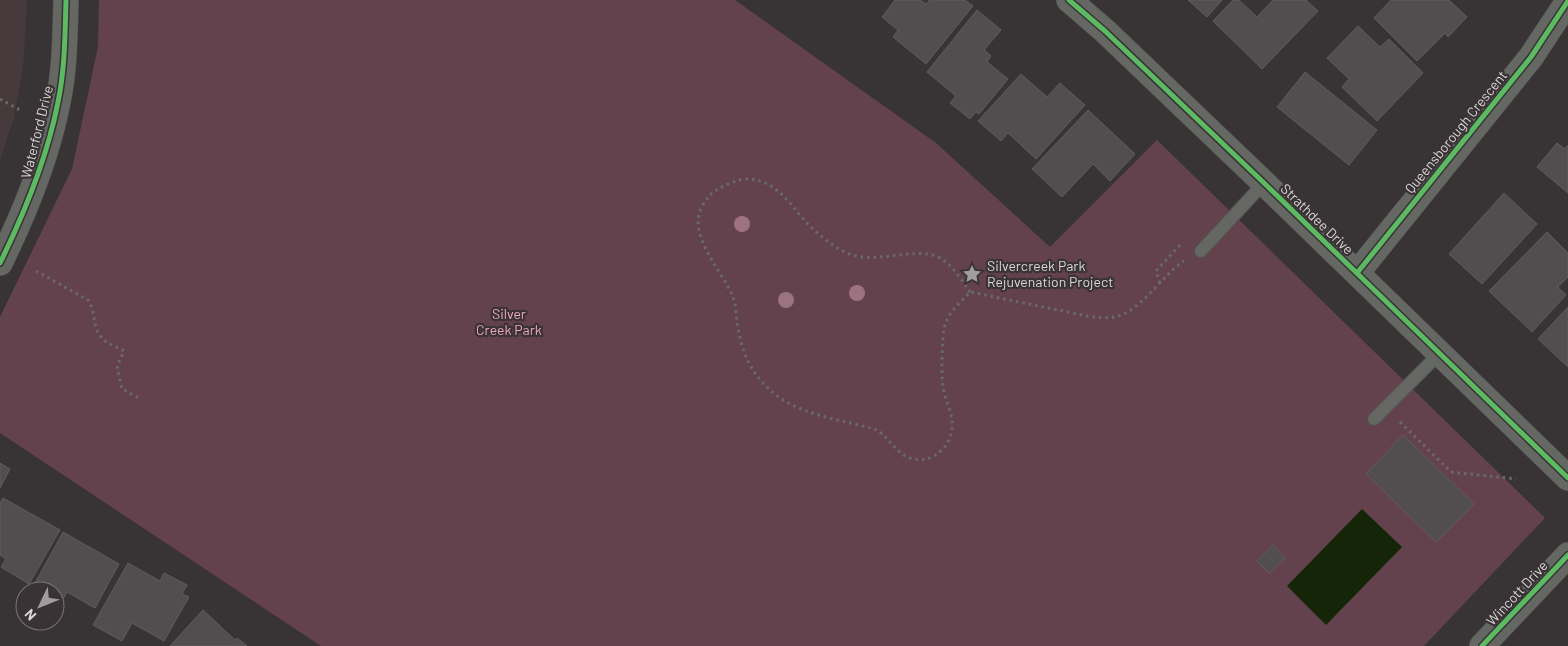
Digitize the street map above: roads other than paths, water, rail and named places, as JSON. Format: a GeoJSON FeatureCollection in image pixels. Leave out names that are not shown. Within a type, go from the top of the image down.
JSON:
{"type":"FeatureCollection","features":[{"type":"Feature","properties":{"kind":"street","name":"Waterford Drive"},"geometry":{"type":"LineString","coordinates":[[0,263],[35,184],[58,103],[62,74],[66,0]]}},
{"type":"Feature","properties":{"kind":"street","name":"Strathdee Drive"},"geometry":{"type":"LineString","coordinates":[[1069,0],[1105,31],[1264,183],[1568,478]]}},
{"type":"Feature","properties":{"kind":"street","name":"Queensborough Crescent"},"geometry":{"type":"LineString","coordinates":[[1357,273],[1531,57],[1568,2]]}},
{"type":"Feature","properties":{"kind":"street","name":"Wincott Drive"},"geometry":{"type":"LineString","coordinates":[[1482,646],[1568,556]]}},
{"type":"Feature","properties":{"kind":"lane"},"geometry":{"type":"LineString","coordinates":[[1201,251],[1264,183]]}},
{"type":"Feature","properties":{"kind":"lane"},"geometry":{"type":"LineString","coordinates":[[1374,418],[1440,353]]}},
{"type":"Feature","properties":{"kind":"place","name":"Silvercreek Park Rejuvenation Project"},"geometry":{"type":"Point","coordinates":[972,274]}},
{"type":"Feature","properties":{"kind":"park label","name":"Silver Creek Park"},"geometry":{"type":"Point","coordinates":[509,322]}}]}
